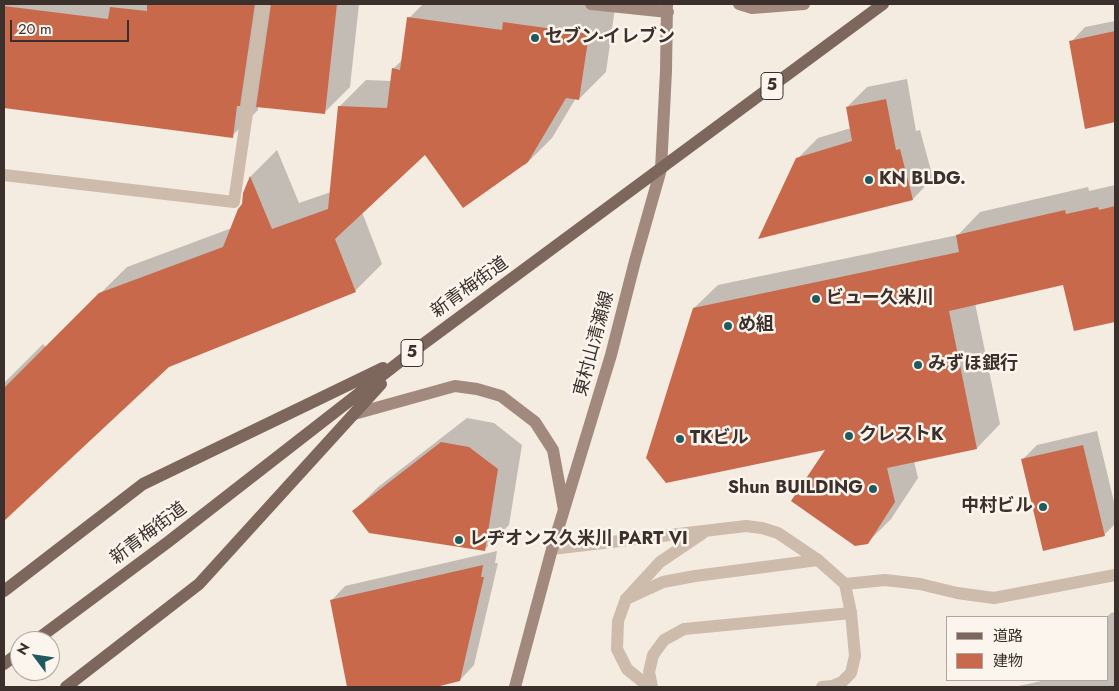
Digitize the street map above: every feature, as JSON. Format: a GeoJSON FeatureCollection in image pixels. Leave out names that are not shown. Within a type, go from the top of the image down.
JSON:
{"type":"FeatureCollection","features":[{"type":"Feature","properties":{"kind":"main road"},"geometry":{"type":"LineString","coordinates":[[591,4],[667,8]]}},
{"type":"Feature","properties":{"kind":"main road"},"geometry":{"type":"LineString","coordinates":[[739,4],[752,8],[804,4]]}},
{"type":"Feature","properties":{"kind":"main road","name":"新青梅街道"},"geometry":{"type":"LineString","coordinates":[[48,631],[168,542],[407,356],[882,4]]}},
{"type":"Feature","properties":{"kind":"main road","name":"東村山清瀬線"},"geometry":{"type":"LineString","coordinates":[[516,687],[552,549],[611,355],[661,169],[667,8]]}},
{"type":"Feature","properties":{"kind":"main road"},"geometry":{"type":"LineString","coordinates":[[66,687],[199,584],[407,356]]}},
{"type":"Feature","properties":{"kind":"main road"},"geometry":{"type":"LineString","coordinates":[[4,591],[144,484],[407,356]]}},
{"type":"Feature","properties":{"kind":"main road"},"geometry":{"type":"LineString","coordinates":[[354,414],[455,386],[477,389],[501,396],[535,422],[553,450],[564,512]]}},
{"type":"Feature","properties":{"kind":"street"},"geometry":{"type":"LineString","coordinates":[[4,175],[234,202],[263,4]]}},
{"type":"Feature","properties":{"kind":"street"},"geometry":{"type":"LineString","coordinates":[[552,549],[746,526],[778,533],[818,560],[845,584],[851,614],[855,656],[851,673],[842,682],[822,687]]}},
{"type":"Feature","properties":{"kind":"street"},"geometry":{"type":"LineString","coordinates":[[651,687],[627,669],[617,649],[618,621],[626,599],[660,562],[706,531]]}},
{"type":"Feature","properties":{"kind":"street"},"geometry":{"type":"LineString","coordinates":[[626,599],[663,582],[818,560]]}},
{"type":"Feature","properties":{"kind":"street"},"geometry":{"type":"LineString","coordinates":[[845,584],[885,580],[920,584],[957,593],[994,598],[1115,575]]}},
{"type":"Feature","properties":{"kind":"street"},"geometry":{"type":"LineString","coordinates":[[651,687],[649,672],[653,655],[664,640],[684,629],[851,614]]}},
{"type":"Feature","properties":{"kind":"building"},"geometry":{"type":"Polygon","coordinates":[[[147,4],[255,4],[240,106],[237,106],[233,138],[4,108],[4,6],[108,19],[110,7],[147,11],[147,4]]]}},
{"type":"Feature","properties":{"kind":"building"},"geometry":{"type":"Polygon","coordinates":[[[271,4],[337,4],[325,114],[256,107],[271,4]]]}},
{"type":"Feature","properties":{"kind":"building"},"geometry":{"type":"Polygon","coordinates":[[[407,17],[502,30],[503,22],[589,34],[579,100],[566,98],[528,162],[463,208],[425,155],[335,239],[356,292],[169,367],[4,521],[4,388],[99,293],[223,247],[238,209],[242,204],[243,193],[250,176],[272,229],[328,209],[338,106],[387,108],[392,68],[400,70],[407,17]]]}},
{"type":"Feature","properties":{"kind":"building"},"geometry":{"type":"Polygon","coordinates":[[[1115,31],[1115,122],[1085,129],[1069,41],[1115,31]]]}},
{"type":"Feature","properties":{"kind":"building"},"geometry":{"type":"Polygon","coordinates":[[[886,99],[896,150],[900,149],[913,200],[758,239],[796,158],[852,141],[846,107],[886,99]]]}},
{"type":"Feature","properties":{"kind":"building"},"geometry":{"type":"Polygon","coordinates":[[[1115,206],[1115,322],[1074,331],[1063,285],[949,311],[977,449],[887,468],[895,502],[868,544],[855,546],[791,501],[825,450],[666,483],[646,458],[693,308],[959,252],[956,235],[1065,210],[1066,214],[1098,207],[1099,210],[1115,206]]]}},
{"type":"Feature","properties":{"kind":"building"},"geometry":{"type":"Polygon","coordinates":[[[441,442],[469,447],[498,469],[485,551],[369,533],[352,511],[441,442]]]}},
{"type":"Feature","properties":{"kind":"building"},"geometry":{"type":"Polygon","coordinates":[[[1083,445],[1105,536],[1043,551],[1021,459],[1083,445]]]}},
{"type":"Feature","properties":{"kind":"building"},"geometry":{"type":"Polygon","coordinates":[[[483,565],[481,577],[484,577],[460,681],[436,687],[347,687],[330,600],[483,565]]]}},
{"type":"Feature","properties":{"kind":"place","name":"セブン-イレブン"},"geometry":{"type":"Point","coordinates":[535,38]}},
{"type":"Feature","properties":{"kind":"place","name":"KN BLDG."},"geometry":{"type":"Point","coordinates":[869,180]}},
{"type":"Feature","properties":{"kind":"place","name":"ビュー久米川"},"geometry":{"type":"Point","coordinates":[816,299]}},
{"type":"Feature","properties":{"kind":"place","name":"め組"},"geometry":{"type":"Point","coordinates":[728,326]}},
{"type":"Feature","properties":{"kind":"place","name":"みずほ銀行"},"geometry":{"type":"Point","coordinates":[918,365]}},
{"type":"Feature","properties":{"kind":"place","name":"クレストK"},"geometry":{"type":"Point","coordinates":[849,436]}},
{"type":"Feature","properties":{"kind":"place","name":"TKビル"},"geometry":{"type":"Point","coordinates":[680,439]}},
{"type":"Feature","properties":{"kind":"place","name":"Shun BUILDING"},"geometry":{"type":"Point","coordinates":[873,489]}},
{"type":"Feature","properties":{"kind":"place","name":"中村ビル"},"geometry":{"type":"Point","coordinates":[1043,507]}},
{"type":"Feature","properties":{"kind":"place","name":"レヂオンス久米川 PART VI"},"geometry":{"type":"Point","coordinates":[459,540]}}]}
